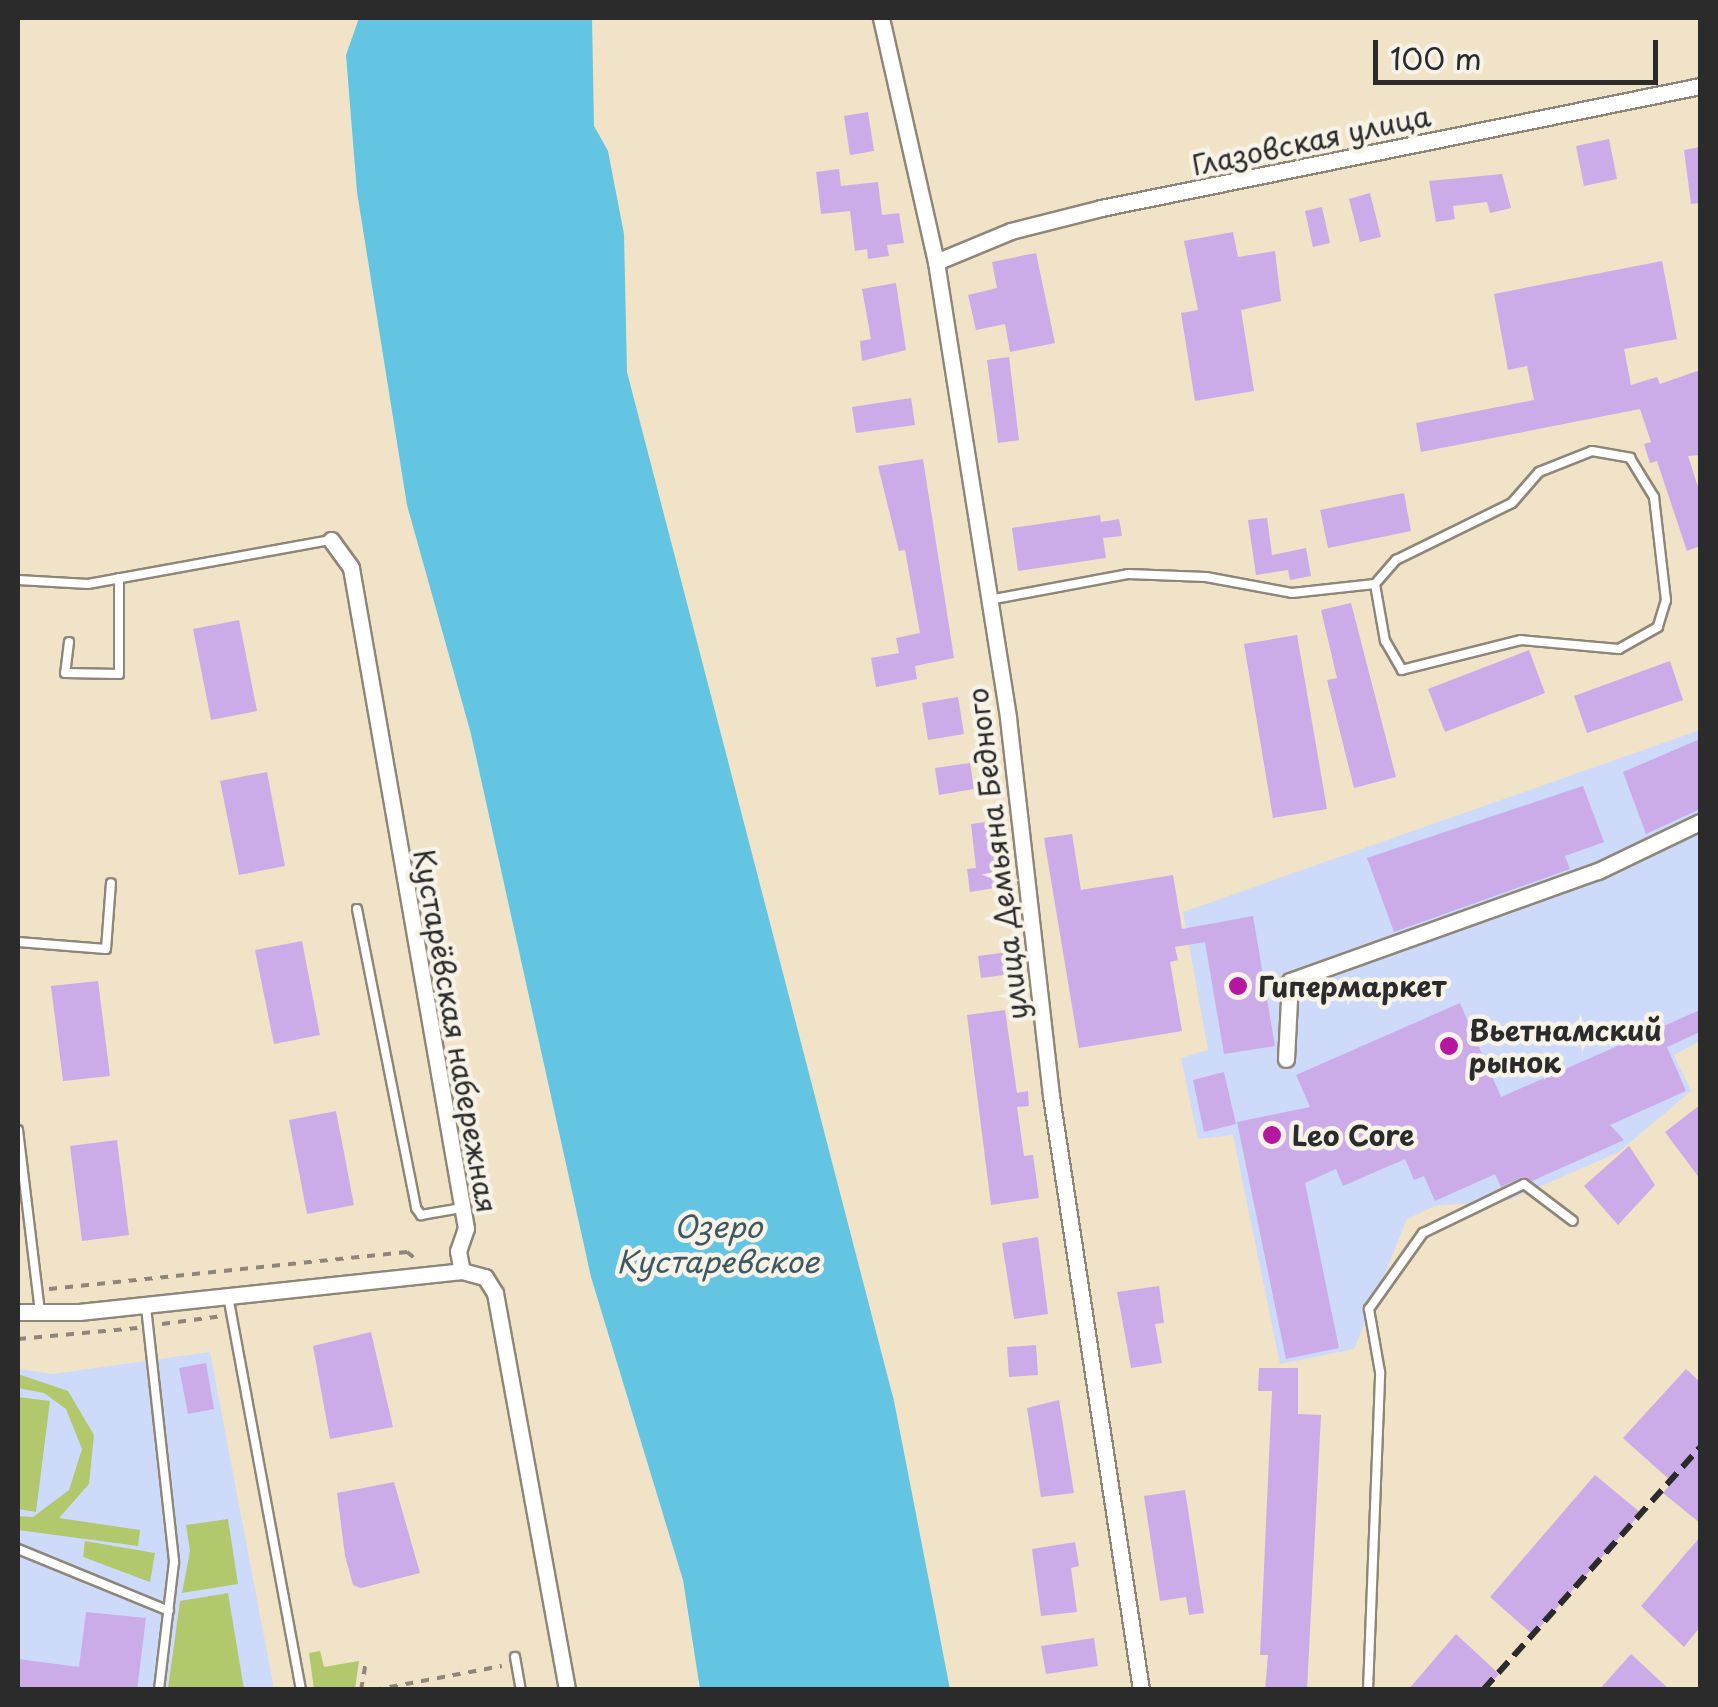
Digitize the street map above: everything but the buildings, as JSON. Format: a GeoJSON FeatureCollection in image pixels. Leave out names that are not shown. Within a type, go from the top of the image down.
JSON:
{"type":"FeatureCollection","features":[{"type":"Feature","properties":{"kind":"street","name":"улица Демьяна Бедного"},"geometry":{"type":"LineString","coordinates":[[881,18],[936,262],[989,600],[1051,1096],[1140,1690]]}},
{"type":"Feature","properties":{"kind":"street","name":"Глазовская улица"},"geometry":{"type":"LineString","coordinates":[[936,262],[1011,231],[1101,208],[1700,86]]}},
{"type":"Feature","properties":{"kind":"street","name":"Кустарёвская набережная"},"geometry":{"type":"LineString","coordinates":[[332,540],[351,568],[462,1208],[462,1272]]}},
{"type":"Feature","properties":{"kind":"street"},"geometry":{"type":"LineString","coordinates":[[1286,1059],[1290,981],[1598,872],[1700,822]]}},
{"type":"Feature","properties":{"kind":"street"},"geometry":{"type":"LineString","coordinates":[[18,1312],[146,1305],[462,1272],[484,1277],[496,1293],[568,1690]]}},
{"type":"Feature","properties":{"kind":"lane"},"geometry":{"type":"LineString","coordinates":[[989,600],[1128,574],[1206,577],[1292,593],[1374,584],[1396,560],[1512,503],[1539,472],[1592,452],[1630,458],[1654,498],[1666,600],[1658,627],[1619,649],[1521,640],[1402,670],[1385,641],[1374,584]]}},
{"type":"Feature","properties":{"kind":"lane"},"geometry":{"type":"LineString","coordinates":[[18,580],[88,584],[332,540]]}},
{"type":"Feature","properties":{"kind":"lane"},"geometry":{"type":"LineString","coordinates":[[69,642],[65,674],[119,674],[119,578]]}},
{"type":"Feature","properties":{"kind":"lane"},"geometry":{"type":"LineString","coordinates":[[18,942],[106,948],[111,884]]}},
{"type":"Feature","properties":{"kind":"lane"},"geometry":{"type":"LineString","coordinates":[[358,909],[416,1208],[421,1215],[462,1208]]}},
{"type":"Feature","properties":{"kind":"lane"},"geometry":{"type":"LineString","coordinates":[[18,1130],[40,1313]]}},
{"type":"Feature","properties":{"kind":"lane"},"geometry":{"type":"LineString","coordinates":[[1368,1690],[1380,1372],[1370,1309],[1423,1233],[1524,1184],[1574,1221]]}},
{"type":"Feature","properties":{"kind":"lane"},"geometry":{"type":"LineString","coordinates":[[228,1296],[301,1690]]}},
{"type":"Feature","properties":{"kind":"lane"},"geometry":{"type":"LineString","coordinates":[[146,1305],[174,1552],[159,1690]]}},
{"type":"Feature","properties":{"kind":"lane"},"geometry":{"type":"LineString","coordinates":[[18,1549],[169,1611]]}},
{"type":"Feature","properties":{"kind":"lane"},"geometry":{"type":"LineString","coordinates":[[516,1660],[521,1690]]}},
{"type":"Feature","properties":{"kind":"path"},"geometry":{"type":"LineString","coordinates":[[38,1289],[407,1252],[416,1256],[419,1276]]}},
{"type":"Feature","properties":{"kind":"path"},"geometry":{"type":"LineString","coordinates":[[18,1339],[231,1315]]}},
{"type":"Feature","properties":{"kind":"path"},"geometry":{"type":"LineString","coordinates":[[361,1690],[366,1660]]}},
{"type":"Feature","properties":{"kind":"path"},"geometry":{"type":"LineString","coordinates":[[374,1690],[516,1660]]}},
{"type":"Feature","properties":{"kind":"shaded area","name":"Вьетнамский рынок"},"geometry":{"type":"Polygon","coordinates":[[[1700,730],[1700,1041],[1674,1055],[1691,1091],[1619,1152],[1509,1200],[1435,1206],[1407,1219],[1354,1349],[1280,1364],[1233,1135],[1198,1139],[1181,1058],[1208,1050],[1183,912],[1700,730]]]}},
{"type":"Feature","properties":{"kind":"shaded area"},"geometry":{"type":"Polygon","coordinates":[[[210,1352],[274,1689],[18,1690],[18,1369],[53,1374],[210,1352]]]}},
{"type":"Feature","properties":{"kind":"green space"},"geometry":{"type":"Polygon","coordinates":[[[18,1374],[68,1391],[94,1435],[89,1484],[59,1518],[140,1530],[138,1546],[18,1530],[18,1516],[33,1517],[69,1490],[82,1449],[66,1409],[44,1393],[18,1388],[18,1374]]]}},
{"type":"Feature","properties":{"kind":"green space"},"geometry":{"type":"Polygon","coordinates":[[[18,1397],[50,1401],[36,1512],[18,1509],[18,1397]]]}},
{"type":"Feature","properties":{"kind":"green space"},"geometry":{"type":"Polygon","coordinates":[[[228,1519],[238,1584],[182,1593],[190,1551],[186,1525],[228,1519]]]}},
{"type":"Feature","properties":{"kind":"green space"},"geometry":{"type":"Polygon","coordinates":[[[85,1541],[155,1553],[150,1582],[83,1557],[85,1541]]]}},
{"type":"Feature","properties":{"kind":"green space"},"geometry":{"type":"Polygon","coordinates":[[[228,1593],[244,1689],[168,1689],[180,1601],[228,1593]]]}},
{"type":"Feature","properties":{"kind":"green space"},"geometry":{"type":"Polygon","coordinates":[[[320,1651],[324,1667],[359,1661],[355,1689],[314,1689],[309,1653],[320,1651]]]}},
{"type":"Feature","properties":{"kind":"water","name":"Озеро Кустаревское"},"geometry":{"type":"Polygon","coordinates":[[[359,18],[592,18],[594,126],[608,151],[624,234],[627,372],[894,1401],[950,1689],[700,1689],[683,1580],[591,1277],[471,734],[407,505],[357,192],[346,55],[359,18]]]}},
{"type":"Feature","properties":{"kind":"railway"},"geometry":{"type":"LineString","coordinates":[[1483,1690],[1700,1447]]}},
{"type":"Feature","properties":{"kind":"place","name":"Гипермаркет"},"geometry":{"type":"Point","coordinates":[1238,986]}},
{"type":"Feature","properties":{"kind":"place","name":"Вьетнамский рынок"},"geometry":{"type":"Point","coordinates":[1449,1046]}},
{"type":"Feature","properties":{"kind":"place","name":"Leo Core"},"geometry":{"type":"Point","coordinates":[1272,1135]}}]}
